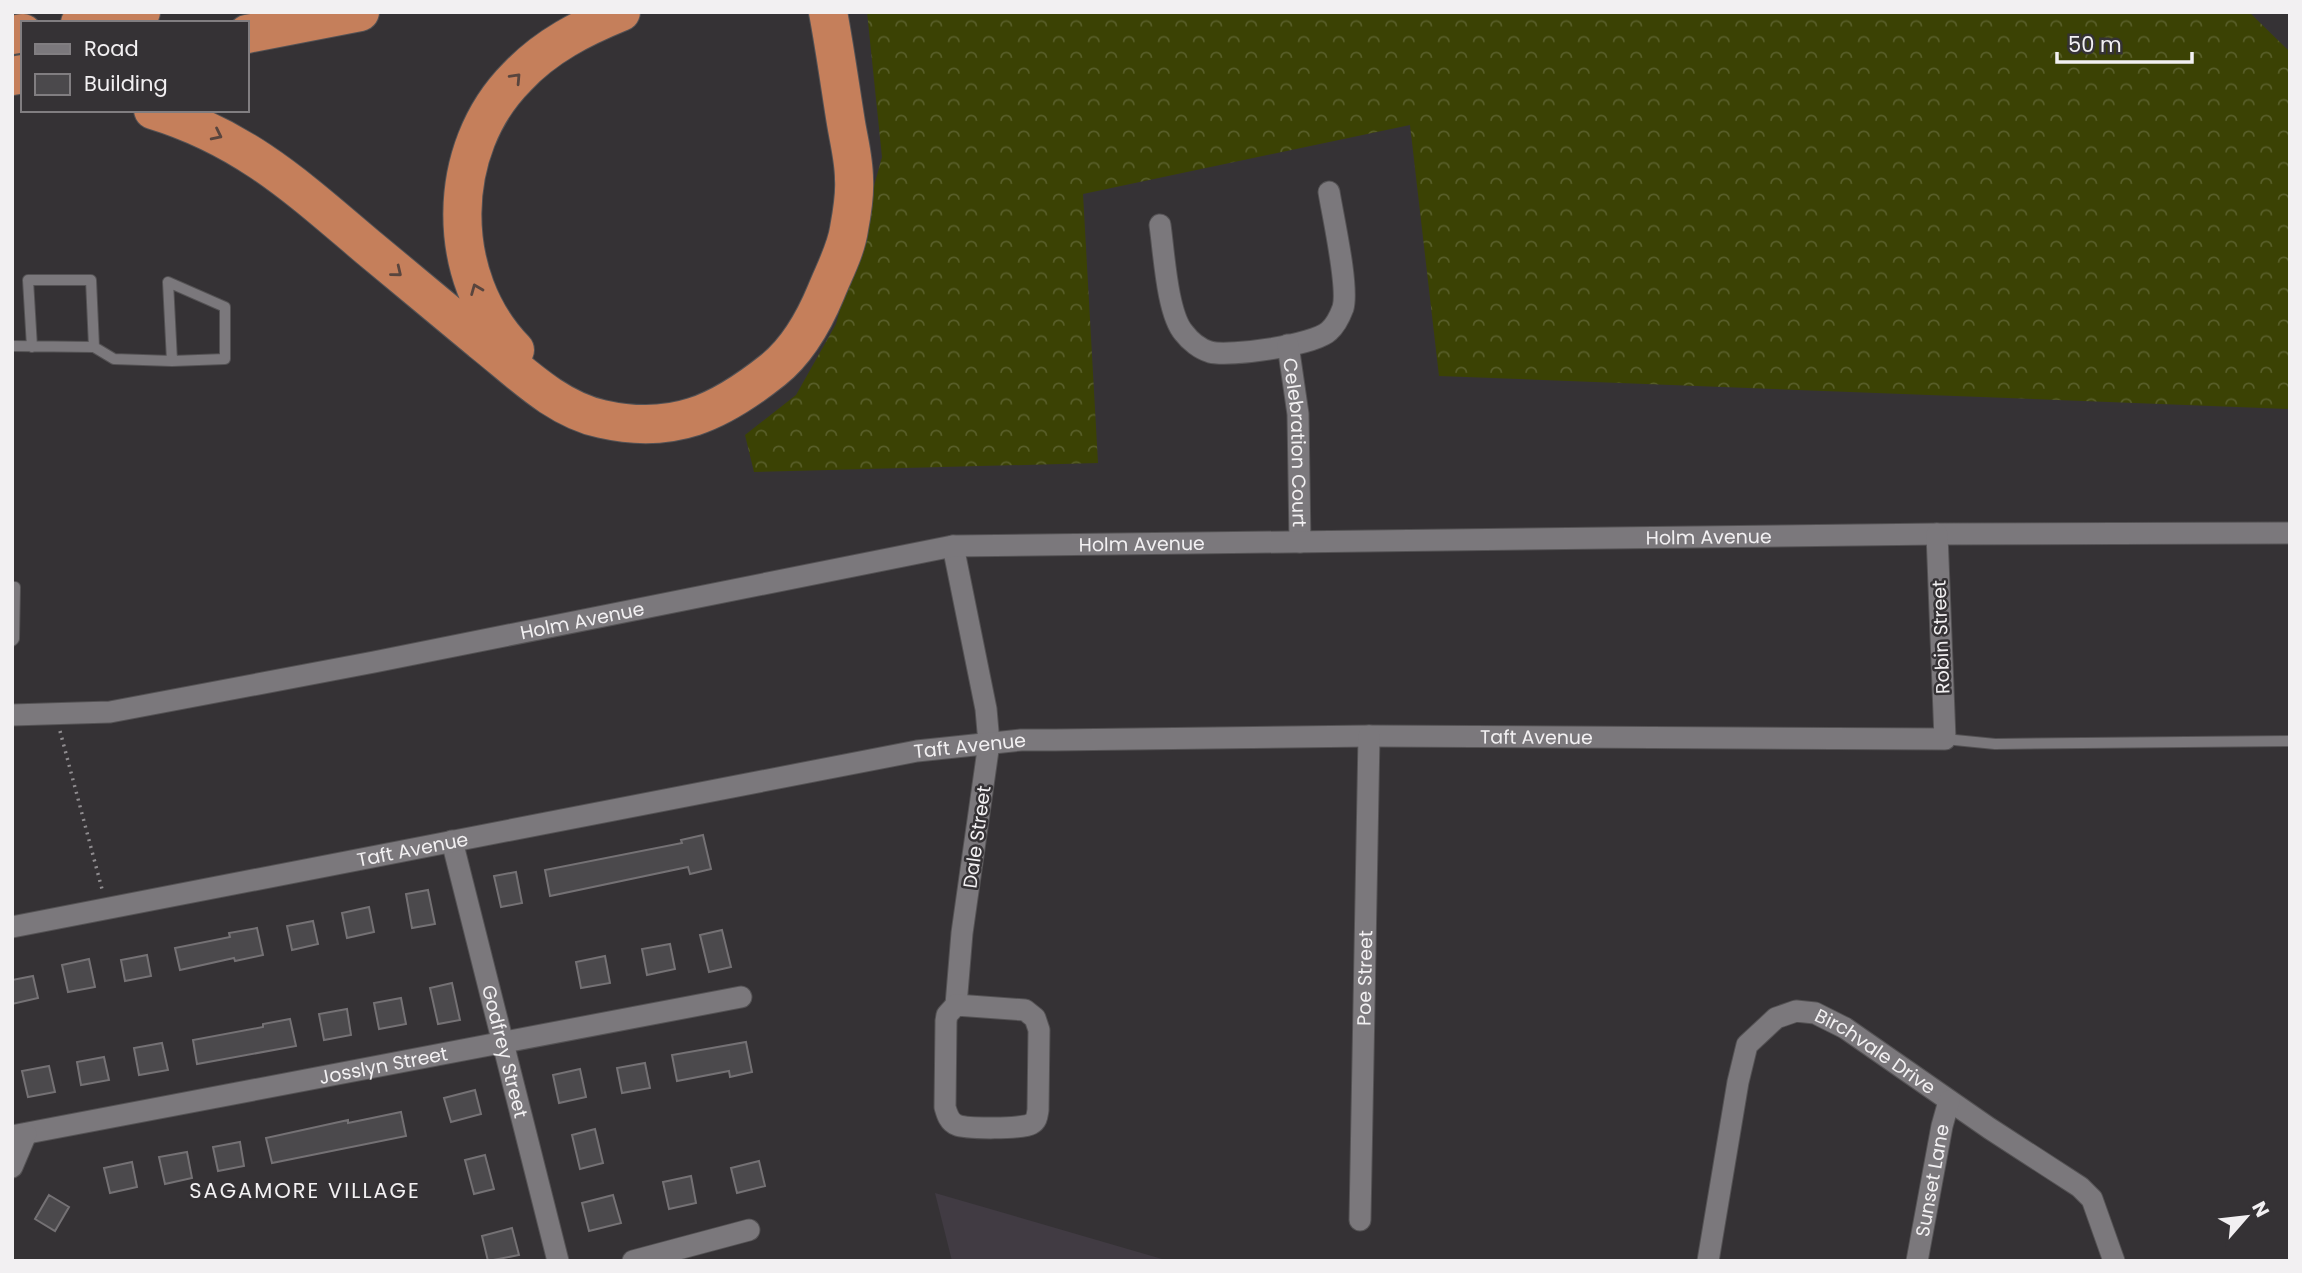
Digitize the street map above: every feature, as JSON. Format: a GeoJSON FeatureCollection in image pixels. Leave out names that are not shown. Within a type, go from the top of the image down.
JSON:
{"type":"FeatureCollection","features":[{"type":"Feature","properties":{"kind":"highway"},"geometry":{"type":"LineString","coordinates":[[91,21],[141,12]]}},
{"type":"Feature","properties":{"kind":"highway"},"geometry":{"type":"LineString","coordinates":[[248,34],[360,12]]}},
{"type":"Feature","properties":{"kind":"highway"},"geometry":{"type":"LineString","coordinates":[[621,12],[584,28],[547,50],[514,78],[489,113],[479,132],[466,173],[463,238],[473,281],[490,319],[502,337],[523,358],[565,387],[602,399],[644,404],[686,399],[725,384],[776,345],[801,311],[830,234],[838,179],[823,28]]}},
{"type":"Feature","properties":{"kind":"highway"},"geometry":{"type":"LineString","coordinates":[[159,112],[217,135],[289,180],[387,264],[562,404],[602,419],[643,425],[664,423],[705,413],[743,393],[777,367],[815,318],[849,231],[855,179],[823,28]]}},
{"type":"Feature","properties":{"kind":"street","name":"Celebration Court"},"geometry":{"type":"LineString","coordinates":[[1160,225],[1174,314],[1181,330],[1192,342],[1209,352],[1226,353],[1288,345],[1316,339],[1329,332],[1344,306],[1345,289],[1329,192]]}},
{"type":"Feature","properties":{"kind":"street","name":"Celebration Court"},"geometry":{"type":"LineString","coordinates":[[1288,345],[1298,414],[1300,542]]}},
{"type":"Feature","properties":{"kind":"street","name":"Holm Avenue"},"geometry":{"type":"LineString","coordinates":[[12,715],[110,712],[953,546],[1937,534],[2290,533]]}},
{"type":"Feature","properties":{"kind":"street","name":"Robin Street"},"geometry":{"type":"LineString","coordinates":[[1937,534],[1945,739]]}},
{"type":"Feature","properties":{"kind":"street","name":"Dale Street"},"geometry":{"type":"LineString","coordinates":[[953,546],[986,709],[989,743],[962,933],[956,1005]]}},
{"type":"Feature","properties":{"kind":"street","name":"Taft Avenue"},"geometry":{"type":"LineString","coordinates":[[12,927],[917,751],[989,743],[1369,736],[1945,739]]}},
{"type":"Feature","properties":{"kind":"street","name":"Poe Street"},"geometry":{"type":"LineString","coordinates":[[1360,1220],[1369,736]]}},
{"type":"Feature","properties":{"kind":"street","name":"Godfrey Street"},"geometry":{"type":"LineString","coordinates":[[452,841],[558,1261]]}},
{"type":"Feature","properties":{"kind":"street","name":"Josslyn Street"},"geometry":{"type":"LineString","coordinates":[[12,1167],[19,1135],[741,997]]}},
{"type":"Feature","properties":{"kind":"street"},"geometry":{"type":"LineString","coordinates":[[956,1005],[1025,1010],[1035,1018],[1039,1030],[1038,1110],[1033,1123],[1020,1127],[960,1126],[950,1120],[945,1107],[946,1021],[947,1015],[956,1005]]}},
{"type":"Feature","properties":{"kind":"street","name":"Birchvale Drive"},"geometry":{"type":"LineString","coordinates":[[1708,1261],[1738,1082],[1747,1045],[1776,1018],[1796,1011],[1815,1013],[1831,1020],[2080,1186],[2092,1199],[2114,1261]]}},
{"type":"Feature","properties":{"kind":"street","name":"Sunset Lane"},"geometry":{"type":"LineString","coordinates":[[1917,1261],[1930,1185],[1949,1101]]}},
{"type":"Feature","properties":{"kind":"street"},"geometry":{"type":"LineString","coordinates":[[633,1261],[749,1230]]}},
{"type":"Feature","properties":{"kind":"lane"},"geometry":{"type":"LineString","coordinates":[[32,347],[28,280],[92,280],[94,347]]}},
{"type":"Feature","properties":{"kind":"lane"},"geometry":{"type":"LineString","coordinates":[[12,346],[94,347],[114,359],[173,361],[225,359],[225,307],[169,282],[173,361]]}},
{"type":"Feature","properties":{"kind":"lane"},"geometry":{"type":"LineString","coordinates":[[12,587],[15,587],[12,641]]}},
{"type":"Feature","properties":{"kind":"lane"},"geometry":{"type":"LineString","coordinates":[[1945,739],[1995,744],[2290,741]]}},
{"type":"Feature","properties":{"kind":"path"},"geometry":{"type":"LineString","coordinates":[[55,713],[107,908]]}},
{"type":"Feature","properties":{"kind":"shaded area"},"geometry":{"type":"Polygon","coordinates":[[[935,1193],[1169,1261],[952,1261],[935,1193]]]}},
{"type":"Feature","properties":{"kind":"green space"},"geometry":{"type":"Polygon","coordinates":[[[867,12],[2249,12],[2290,52],[2290,409],[1439,376],[1410,125],[1083,194],[1098,463],[754,472],[745,435],[796,395],[836,324],[882,157],[867,12]]]}},
{"type":"Feature","properties":{"kind":"building"},"geometry":{"type":"Polygon","coordinates":[[[703,835],[711,869],[690,874],[688,867],[550,896],[545,870],[682,843],[681,840],[703,835]]]}},
{"type":"Feature","properties":{"kind":"building"},"geometry":{"type":"Polygon","coordinates":[[[516,872],[522,903],[501,907],[494,876],[516,872]]]}},
{"type":"Feature","properties":{"kind":"building"},"geometry":{"type":"Polygon","coordinates":[[[428,890],[435,924],[412,928],[406,894],[428,890]]]}},
{"type":"Feature","properties":{"kind":"building"},"geometry":{"type":"Polygon","coordinates":[[[369,907],[374,932],[347,938],[342,913],[369,907]]]}},
{"type":"Feature","properties":{"kind":"building"},"geometry":{"type":"Polygon","coordinates":[[[313,921],[318,944],[292,950],[287,926],[313,921]]]}},
{"type":"Feature","properties":{"kind":"building"},"geometry":{"type":"Polygon","coordinates":[[[257,928],[263,955],[235,961],[234,958],[180,970],[175,948],[230,937],[229,933],[257,928]]]}},
{"type":"Feature","properties":{"kind":"building"},"geometry":{"type":"Polygon","coordinates":[[[722,930],[731,967],[709,972],[700,935],[722,930]]]}},
{"type":"Feature","properties":{"kind":"building"},"geometry":{"type":"Polygon","coordinates":[[[670,944],[675,969],[647,975],[642,949],[670,944]]]}},
{"type":"Feature","properties":{"kind":"building"},"geometry":{"type":"Polygon","coordinates":[[[147,955],[151,976],[125,981],[121,960],[147,955]]]}},
{"type":"Feature","properties":{"kind":"building"},"geometry":{"type":"Polygon","coordinates":[[[605,956],[610,983],[581,988],[576,962],[605,956]]]}},
{"type":"Feature","properties":{"kind":"building"},"geometry":{"type":"Polygon","coordinates":[[[89,959],[95,987],[68,992],[62,965],[89,959]]]}},
{"type":"Feature","properties":{"kind":"building"},"geometry":{"type":"Polygon","coordinates":[[[33,976],[38,998],[12,1004],[12,980],[33,976]]]}},
{"type":"Feature","properties":{"kind":"building"},"geometry":{"type":"Polygon","coordinates":[[[452,983],[460,1020],[438,1024],[430,988],[452,983]]]}},
{"type":"Feature","properties":{"kind":"building"},"geometry":{"type":"Polygon","coordinates":[[[401,998],[406,1024],[379,1029],[374,1003],[401,998]]]}},
{"type":"Feature","properties":{"kind":"building"},"geometry":{"type":"Polygon","coordinates":[[[347,1009],[351,1035],[324,1040],[319,1014],[347,1009]]]}},
{"type":"Feature","properties":{"kind":"building"},"geometry":{"type":"Polygon","coordinates":[[[290,1019],[296,1046],[197,1064],[193,1040],[263,1027],[263,1024],[290,1019]]]}},
{"type":"Feature","properties":{"kind":"building"},"geometry":{"type":"Polygon","coordinates":[[[746,1042],[752,1072],[730,1077],[729,1071],[677,1081],[672,1055],[746,1042]]]}},
{"type":"Feature","properties":{"kind":"building"},"geometry":{"type":"Polygon","coordinates":[[[162,1043],[168,1070],[139,1075],[134,1048],[162,1043]]]}},
{"type":"Feature","properties":{"kind":"building"},"geometry":{"type":"Polygon","coordinates":[[[104,1057],[109,1080],[81,1085],[77,1062],[104,1057]]]}},
{"type":"Feature","properties":{"kind":"building"},"geometry":{"type":"Polygon","coordinates":[[[645,1063],[650,1088],[622,1093],[617,1068],[645,1063]]]}},
{"type":"Feature","properties":{"kind":"building"},"geometry":{"type":"Polygon","coordinates":[[[49,1066],[55,1092],[28,1097],[22,1071],[49,1066]]]}},
{"type":"Feature","properties":{"kind":"building"},"geometry":{"type":"Polygon","coordinates":[[[580,1069],[586,1097],[559,1103],[553,1075],[580,1069]]]}},
{"type":"Feature","properties":{"kind":"building"},"geometry":{"type":"Polygon","coordinates":[[[475,1090],[481,1114],[451,1122],[444,1098],[475,1090]]]}},
{"type":"Feature","properties":{"kind":"building"},"geometry":{"type":"Polygon","coordinates":[[[401,1112],[406,1136],[272,1163],[266,1138],[348,1120],[348,1123],[401,1112]]]}},
{"type":"Feature","properties":{"kind":"building"},"geometry":{"type":"Polygon","coordinates":[[[595,1129],[603,1163],[580,1169],[572,1135],[595,1129]]]}},
{"type":"Feature","properties":{"kind":"building"},"geometry":{"type":"Polygon","coordinates":[[[240,1142],[244,1166],[218,1171],[213,1147],[240,1142]]]}},
{"type":"Feature","properties":{"kind":"building"},"geometry":{"type":"Polygon","coordinates":[[[187,1152],[192,1178],[165,1184],[159,1157],[187,1152]]]}},
{"type":"Feature","properties":{"kind":"building"},"geometry":{"type":"Polygon","coordinates":[[[485,1155],[494,1189],[474,1194],[465,1160],[485,1155]]]}},
{"type":"Feature","properties":{"kind":"building"},"geometry":{"type":"Polygon","coordinates":[[[759,1161],[765,1186],[737,1193],[731,1168],[759,1161]]]}},
{"type":"Feature","properties":{"kind":"building"},"geometry":{"type":"Polygon","coordinates":[[[132,1162],[137,1187],[110,1193],[104,1168],[132,1162]]]}},
{"type":"Feature","properties":{"kind":"building"},"geometry":{"type":"Polygon","coordinates":[[[691,1176],[696,1203],[669,1209],[663,1182],[691,1176]]]}},
{"type":"Feature","properties":{"kind":"building"},"geometry":{"type":"Polygon","coordinates":[[[49,1195],[69,1207],[55,1231],[35,1219],[49,1195]]]}},
{"type":"Feature","properties":{"kind":"building"},"geometry":{"type":"Polygon","coordinates":[[[613,1195],[621,1223],[589,1231],[582,1203],[613,1195]]]}},
{"type":"Feature","properties":{"kind":"building"},"geometry":{"type":"Polygon","coordinates":[[[512,1228],[519,1255],[488,1261],[482,1236],[512,1228]]]}},
{"type":"Feature","properties":{"kind":"district","name":"SAGAMORE VILLAGE"},"geometry":{"type":"Point","coordinates":[305,1190]}}]}
